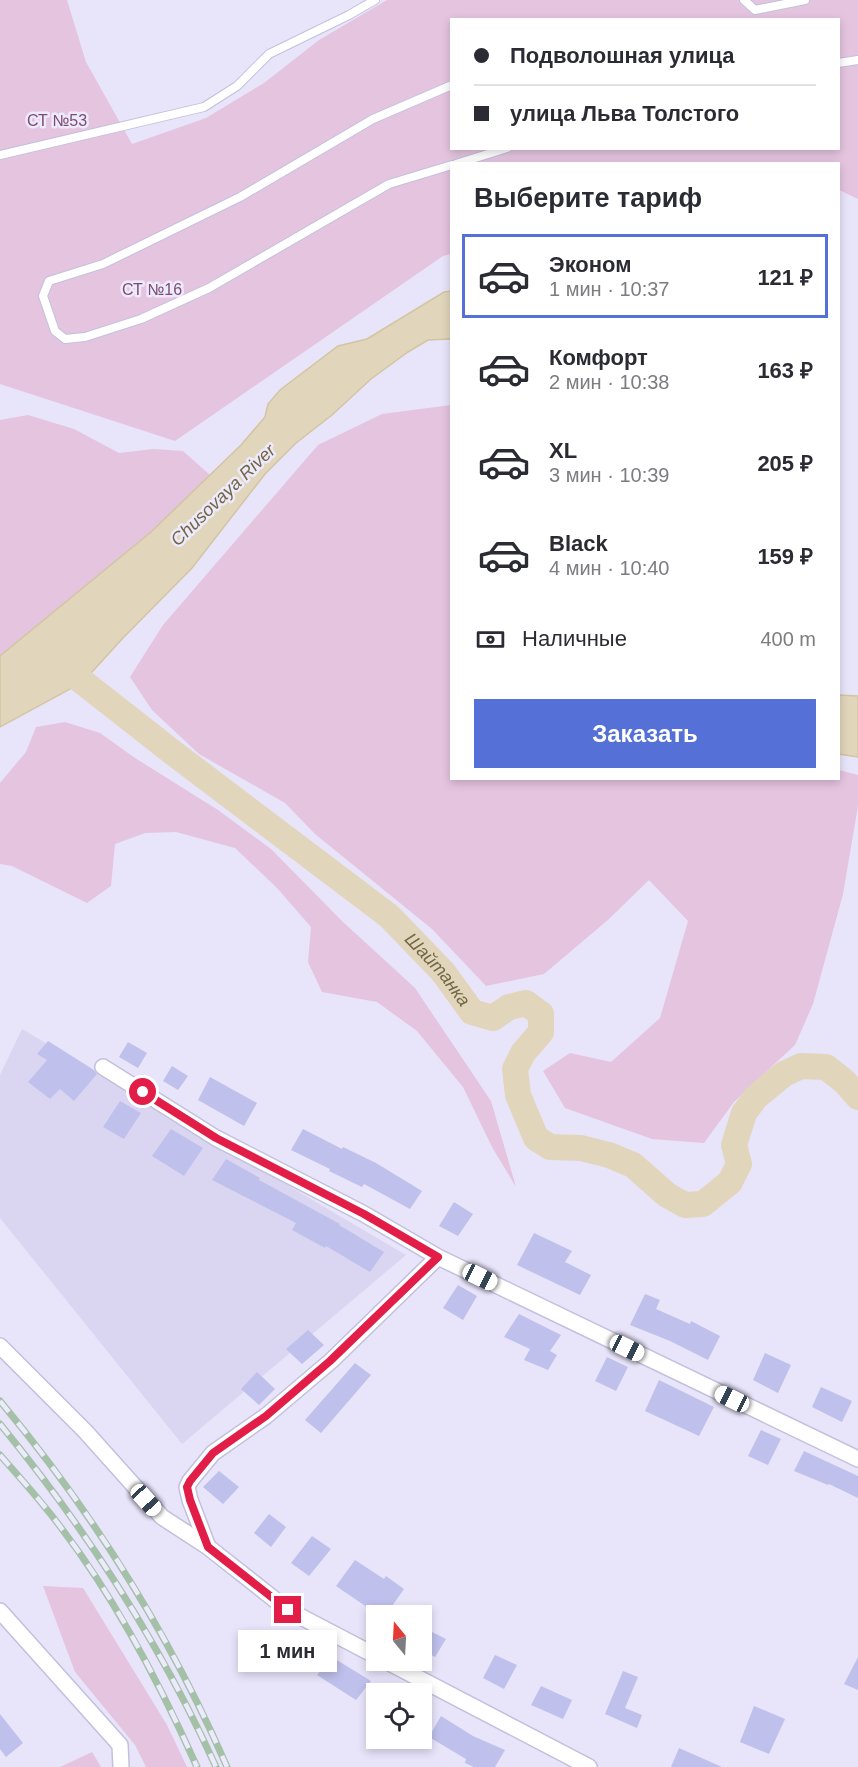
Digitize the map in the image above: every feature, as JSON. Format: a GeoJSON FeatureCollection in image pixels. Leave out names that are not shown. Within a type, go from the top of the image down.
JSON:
{"type":"FeatureCollection","features":[{"type":"Feature","properties":{"kind":"street"},"geometry":{"type":"LineString","coordinates":[[103,1067],[216,1138],[364,1214],[438,1257],[858,1459]]}},
{"type":"Feature","properties":{"kind":"street"},"geometry":{"type":"LineString","coordinates":[[208,1547],[190,1500],[187,1487],[190,1481],[213,1453],[266,1416],[330,1361],[438,1257]]}},
{"type":"Feature","properties":{"kind":"street"},"geometry":{"type":"LineString","coordinates":[[0,1346],[85,1431],[162,1517],[208,1547],[288,1610],[366,1651]]}},
{"type":"Feature","properties":{"kind":"street"},"geometry":{"type":"LineString","coordinates":[[0,1611],[120,1745],[121,1767]]}},
{"type":"Feature","properties":{"kind":"street"},"geometry":{"type":"LineString","coordinates":[[405,1671],[589,1767]]}},
{"type":"Feature","properties":{"kind":"lane"},"geometry":{"type":"LineString","coordinates":[[0,155],[204,107],[237,86],[269,54],[375,0]]}},
{"type":"Feature","properties":{"kind":"lane"},"geometry":{"type":"LineString","coordinates":[[744,0],[755,10],[805,0]]}},
{"type":"Feature","properties":{"kind":"lane"},"geometry":{"type":"LineString","coordinates":[[840,63],[858,60]]}},
{"type":"Feature","properties":{"kind":"lane"},"geometry":{"type":"LineString","coordinates":[[450,86],[372,119],[240,197],[103,264],[49,280],[43,296],[55,331],[65,339],[75,338],[141,319],[209,288],[389,184],[450,166]]}},
{"type":"Feature","properties":{"kind":"lane"},"geometry":{"type":"LineString","coordinates":[[462,162],[501,150]]}},
{"type":"Feature","properties":{"kind":"shaded area"},"geometry":{"type":"Polygon","coordinates":[[[22,1029],[406,1255],[182,1444],[0,1218],[0,1075],[22,1029]]]}},
{"type":"Feature","properties":{"kind":"green space","name":"СТ №16"},"geometry":{"type":"Polygon","coordinates":[[[0,0],[67,0],[86,62],[132,144],[206,118],[264,83],[319,40],[387,0],[858,0],[858,199],[840,190],[840,162],[450,162],[450,254],[443,256],[175,441],[0,384],[0,0]]]}},
{"type":"Feature","properties":{"kind":"green space"},"geometry":{"type":"Polygon","coordinates":[[[450,405],[450,780],[840,780],[840,770],[858,775],[858,806],[843,894],[813,1004],[795,1045],[734,1102],[704,1143],[652,1139],[565,1108],[543,1071],[570,1053],[611,1062],[660,1018],[688,921],[649,880],[609,919],[544,974],[486,986],[432,929],[315,834],[285,803],[199,754],[152,710],[130,677],[163,625],[318,445],[382,414],[450,405]]]}},
{"type":"Feature","properties":{"kind":"green space"},"geometry":{"type":"Polygon","coordinates":[[[28,415],[74,429],[119,453],[154,449],[183,451],[210,475],[153,531],[0,656],[0,420],[28,415]]]}},
{"type":"Feature","properties":{"kind":"green space"},"geometry":{"type":"Polygon","coordinates":[[[65,722],[100,733],[135,758],[218,810],[271,849],[342,921],[415,988],[491,1101],[516,1187],[492,1147],[463,1087],[417,1031],[377,1002],[322,992],[308,962],[311,927],[277,888],[235,848],[176,832],[145,833],[115,844],[111,886],[87,903],[12,866],[0,864],[0,783],[26,752],[36,727],[65,722]]]}},
{"type":"Feature","properties":{"kind":"green space"},"geometry":{"type":"Polygon","coordinates":[[[43,1586],[83,1588],[167,1725],[187,1767],[146,1767],[135,1745],[75,1672],[43,1586]]]}},
{"type":"Feature","properties":{"kind":"green space"},"geometry":{"type":"Polygon","coordinates":[[[92,1752],[101,1767],[60,1767],[92,1752]]]}},
{"type":"Feature","properties":{"kind":"water","name":"Chusovaya River"},"geometry":{"type":"Polygon","coordinates":[[[450,291],[450,340],[428,340],[408,352],[371,379],[332,415],[296,443],[265,474],[192,568],[83,682],[0,727],[0,656],[151,532],[241,445],[265,417],[268,404],[280,390],[338,346],[367,339],[444,292],[450,291]]]}},
{"type":"Feature","properties":{"kind":"water"},"geometry":{"type":"Polygon","coordinates":[[[840,695],[858,696],[858,757],[840,754],[840,695]]]}},
{"type":"Feature","properties":{"kind":"building"},"geometry":{"type":"Polygon","coordinates":[[[48,1041],[97,1074],[74,1101],[60,1089],[50,1099],[28,1082],[47,1060],[37,1054],[48,1041]]]}},
{"type":"Feature","properties":{"kind":"building"},"geometry":{"type":"Polygon","coordinates":[[[128,1042],[147,1053],[138,1068],[119,1057],[128,1042]]]}},
{"type":"Feature","properties":{"kind":"building"},"geometry":{"type":"Polygon","coordinates":[[[172,1066],[188,1076],[178,1090],[163,1081],[172,1066]]]}},
{"type":"Feature","properties":{"kind":"building"},"geometry":{"type":"Polygon","coordinates":[[[210,1077],[257,1103],[244,1126],[198,1100],[210,1077]]]}},
{"type":"Feature","properties":{"kind":"building"},"geometry":{"type":"Polygon","coordinates":[[[120,1101],[141,1113],[124,1139],[103,1127],[120,1101]]]}},
{"type":"Feature","properties":{"kind":"building"},"geometry":{"type":"Polygon","coordinates":[[[171,1129],[203,1148],[184,1176],[152,1156],[171,1129]]]}},
{"type":"Feature","properties":{"kind":"building"},"geometry":{"type":"Polygon","coordinates":[[[303,1129],[376,1163],[422,1191],[410,1209],[364,1184],[362,1187],[329,1171],[330,1169],[291,1150],[303,1129]]]}},
{"type":"Feature","properties":{"kind":"building"},"geometry":{"type":"Polygon","coordinates":[[[226,1159],[260,1178],[259,1180],[340,1224],[384,1252],[370,1272],[326,1246],[325,1248],[292,1230],[296,1223],[212,1180],[226,1159]]]}},
{"type":"Feature","properties":{"kind":"building"},"geometry":{"type":"Polygon","coordinates":[[[454,1202],[473,1214],[458,1236],[439,1226],[454,1202]]]}},
{"type":"Feature","properties":{"kind":"building"},"geometry":{"type":"Polygon","coordinates":[[[534,1233],[572,1251],[565,1262],[591,1275],[580,1295],[517,1265],[534,1233]]]}},
{"type":"Feature","properties":{"kind":"building"},"geometry":{"type":"Polygon","coordinates":[[[458,1285],[477,1296],[463,1320],[443,1308],[458,1285]]]}},
{"type":"Feature","properties":{"kind":"building"},"geometry":{"type":"Polygon","coordinates":[[[645,1294],[660,1300],[656,1309],[690,1324],[691,1321],[720,1336],[708,1360],[630,1325],[645,1294]]]}},
{"type":"Feature","properties":{"kind":"building"},"geometry":{"type":"Polygon","coordinates":[[[519,1314],[561,1335],[550,1351],[557,1355],[548,1370],[524,1360],[530,1349],[504,1337],[519,1314]]]}},
{"type":"Feature","properties":{"kind":"building"},"geometry":{"type":"Polygon","coordinates":[[[308,1330],[324,1345],[302,1364],[286,1349],[308,1330]]]}},
{"type":"Feature","properties":{"kind":"building"},"geometry":{"type":"Polygon","coordinates":[[[765,1353],[791,1365],[778,1393],[753,1380],[765,1353]]]}},
{"type":"Feature","properties":{"kind":"building"},"geometry":{"type":"Polygon","coordinates":[[[607,1357],[628,1367],[616,1391],[595,1381],[607,1357]]]}},
{"type":"Feature","properties":{"kind":"building"},"geometry":{"type":"Polygon","coordinates":[[[355,1363],[371,1375],[321,1433],[305,1420],[355,1363]]]}},
{"type":"Feature","properties":{"kind":"building"},"geometry":{"type":"Polygon","coordinates":[[[257,1372],[275,1389],[259,1405],[241,1389],[257,1372]]]}},
{"type":"Feature","properties":{"kind":"building"},"geometry":{"type":"Polygon","coordinates":[[[659,1380],[714,1407],[699,1436],[645,1411],[659,1380]]]}},
{"type":"Feature","properties":{"kind":"building"},"geometry":{"type":"Polygon","coordinates":[[[821,1387],[852,1401],[842,1422],[812,1407],[821,1387]]]}},
{"type":"Feature","properties":{"kind":"building"},"geometry":{"type":"Polygon","coordinates":[[[761,1430],[781,1439],[768,1465],[748,1456],[761,1430]]]}},
{"type":"Feature","properties":{"kind":"building"},"geometry":{"type":"Polygon","coordinates":[[[804,1451],[858,1476],[858,1498],[794,1471],[804,1451]]]}},
{"type":"Feature","properties":{"kind":"building"},"geometry":{"type":"Polygon","coordinates":[[[219,1471],[239,1487],[223,1504],[203,1487],[219,1471]]]}},
{"type":"Feature","properties":{"kind":"building"},"geometry":{"type":"Polygon","coordinates":[[[269,1514],[286,1527],[271,1547],[254,1533],[269,1514]]]}},
{"type":"Feature","properties":{"kind":"building"},"geometry":{"type":"Polygon","coordinates":[[[312,1536],[331,1549],[309,1576],[291,1563],[312,1536]]]}},
{"type":"Feature","properties":{"kind":"building"},"geometry":{"type":"Polygon","coordinates":[[[355,1560],[384,1579],[386,1576],[404,1589],[393,1605],[366,1606],[336,1586],[355,1560]]]}},
{"type":"Feature","properties":{"kind":"building"},"geometry":{"type":"Polygon","coordinates":[[[432,1632],[446,1639],[435,1657],[432,1655],[432,1632]]]}},
{"type":"Feature","properties":{"kind":"building"},"geometry":{"type":"Polygon","coordinates":[[[495,1655],[517,1665],[504,1689],[483,1678],[495,1655]]]}},
{"type":"Feature","properties":{"kind":"building"},"geometry":{"type":"Polygon","coordinates":[[[332,1657],[371,1681],[366,1683],[366,1687],[356,1700],[317,1675],[332,1657]]]}},
{"type":"Feature","properties":{"kind":"building"},"geometry":{"type":"Polygon","coordinates":[[[858,1657],[858,1690],[844,1684],[858,1657]]]}},
{"type":"Feature","properties":{"kind":"building"},"geometry":{"type":"Polygon","coordinates":[[[623,1671],[638,1677],[625,1708],[642,1715],[637,1728],[605,1714],[623,1671]]]}},
{"type":"Feature","properties":{"kind":"building"},"geometry":{"type":"Polygon","coordinates":[[[541,1686],[572,1700],[563,1719],[531,1705],[541,1686]]]}},
{"type":"Feature","properties":{"kind":"building"},"geometry":{"type":"Polygon","coordinates":[[[754,1706],[785,1719],[769,1754],[740,1742],[754,1706]]]}},
{"type":"Feature","properties":{"kind":"building"},"geometry":{"type":"Polygon","coordinates":[[[0,1714],[23,1743],[6,1757],[0,1749],[0,1714]]]}},
{"type":"Feature","properties":{"kind":"building"},"geometry":{"type":"Polygon","coordinates":[[[441,1716],[473,1736],[505,1750],[495,1767],[474,1767],[465,1763],[466,1759],[432,1739],[432,1732],[441,1716]]]}},
{"type":"Feature","properties":{"kind":"building"},"geometry":{"type":"Polygon","coordinates":[[[679,1748],[722,1767],[671,1767],[679,1748]]]}},
{"type":"Feature","properties":{"kind":"waterway","name":"Шайтанка"},"geometry":{"type":"LineString","coordinates":[[56,661],[389,916],[443,972],[472,1012],[493,1018],[509,1007],[526,1003],[541,1014],[541,1032],[523,1053],[515,1069],[518,1095],[536,1138],[550,1147],[581,1148],[609,1155],[633,1165],[667,1195],[685,1205],[703,1204],[730,1182],[739,1164],[734,1145],[744,1113],[756,1097],[784,1074],[801,1066],[826,1067],[845,1082],[858,1097]]}},
{"type":"Feature","properties":{"kind":"railway"},"geometry":{"type":"LineString","coordinates":[[0,1401],[67,1487],[127,1576],[180,1669],[227,1767]]}},
{"type":"Feature","properties":{"kind":"railway"},"geometry":{"type":"LineString","coordinates":[[0,1424],[62,1504],[119,1588],[171,1676],[216,1767]]}},
{"type":"Feature","properties":{"kind":"railway"},"geometry":{"type":"LineString","coordinates":[[0,1455],[55,1519],[101,1585],[153,1674],[197,1767]]}},
{"type":"Feature","properties":{"kind":"route"},"geometry":{"type":"LineString","coordinates":[[143,1092],[216,1138],[364,1214],[438,1257],[330,1361],[266,1416],[213,1453],[187,1487],[208,1547],[288,1610]]}},
{"type":"Feature","properties":{"kind":"park label","name":"СТ №53"},"geometry":{"type":"Point","coordinates":[57,120]}}]}
